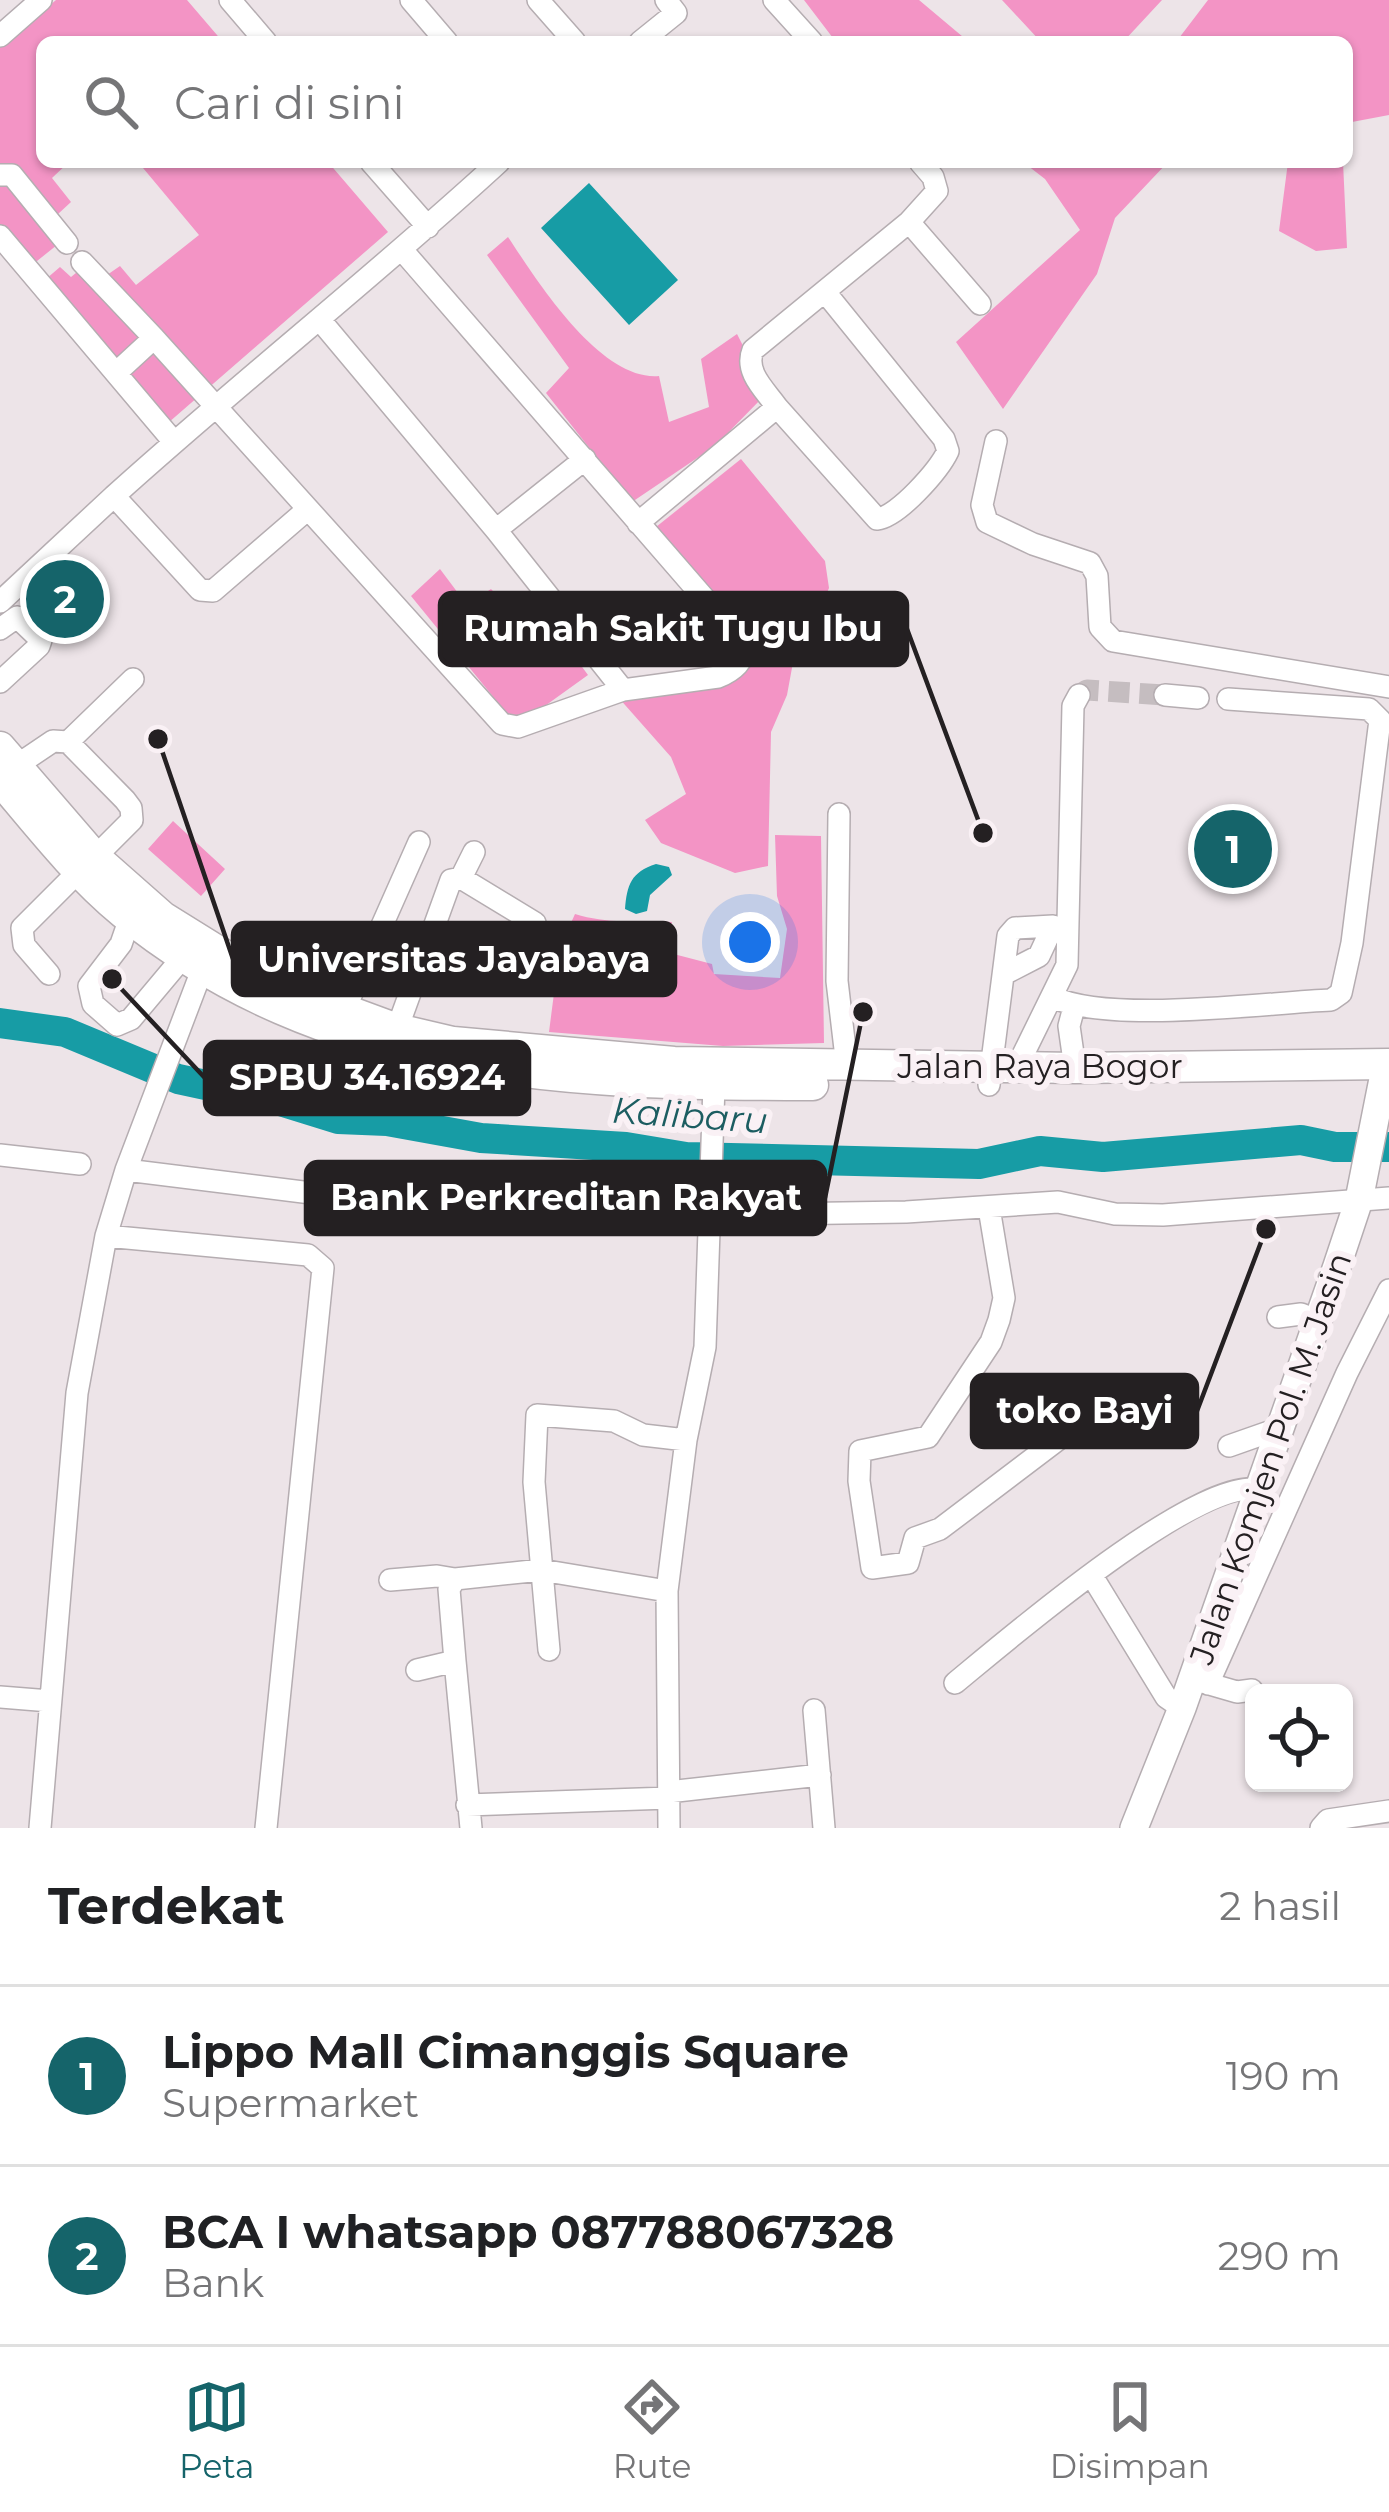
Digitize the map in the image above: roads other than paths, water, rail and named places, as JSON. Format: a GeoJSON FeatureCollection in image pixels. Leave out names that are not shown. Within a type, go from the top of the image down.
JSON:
{"type":"FeatureCollection","features":[{"type":"Feature","properties":{"kind":"highway","name":"Jalan Raya Bogor"},"geometry":{"type":"LineString","coordinates":[[5,764],[130,918],[284,1011],[392,1051],[451,1063],[714,1085],[1075,1068],[1387,1068]]}},
{"type":"Feature","properties":{"kind":"highway","name":"Jalan Raya Bogor"},"geometry":{"type":"LineString","coordinates":[[87,863],[150,907],[200,959],[245,968],[344,1011],[453,1042],[674,1062],[870,1061],[998,1073],[1387,1068]]}},
{"type":"Feature","properties":{"kind":"main road","name":"Jalan Komjen Pol. M. Jasin"},"geometry":{"type":"LineString","coordinates":[[1134,1828],[1182,1708],[1201,1681],[1359,1200],[1387,1068]]}},
{"type":"Feature","properties":{"kind":"street"},"geometry":{"type":"LineString","coordinates":[[0,36],[40,0]]}},
{"type":"Feature","properties":{"kind":"street"},"geometry":{"type":"LineString","coordinates":[[230,0],[261,36]]}},
{"type":"Feature","properties":{"kind":"street"},"geometry":{"type":"LineString","coordinates":[[411,0],[442,36]]}},
{"type":"Feature","properties":{"kind":"street"},"geometry":{"type":"LineString","coordinates":[[538,0],[570,36]]}},
{"type":"Feature","properties":{"kind":"street"},"geometry":{"type":"LineString","coordinates":[[774,0],[807,36]]}},
{"type":"Feature","properties":{"kind":"street"},"geometry":{"type":"LineString","coordinates":[[646,36],[677,4]]}},
{"type":"Feature","properties":{"kind":"street"},"geometry":{"type":"LineString","coordinates":[[376,168],[428,227]]}},
{"type":"Feature","properties":{"kind":"street"},"geometry":{"type":"LineString","coordinates":[[0,602],[174,442],[403,251],[492,168]]}},
{"type":"Feature","properties":{"kind":"street"},"geometry":{"type":"LineString","coordinates":[[825,292],[944,439],[946,457],[892,515],[877,519],[778,407],[751,370],[750,356],[825,292],[909,221],[937,191],[926,168]]}},
{"type":"Feature","properties":{"kind":"street"},"geometry":{"type":"LineString","coordinates":[[0,175],[12,175],[67,243]]}},
{"type":"Feature","properties":{"kind":"street"},"geometry":{"type":"LineString","coordinates":[[909,221],[980,304]]}},
{"type":"Feature","properties":{"kind":"street"},"geometry":{"type":"LineString","coordinates":[[0,236],[174,442]]}},
{"type":"Feature","properties":{"kind":"street"},"geometry":{"type":"LineString","coordinates":[[82,262],[502,724],[518,727],[623,690],[718,677],[739,664],[744,644],[403,251]]}},
{"type":"Feature","properties":{"kind":"street"},"geometry":{"type":"LineString","coordinates":[[320,320],[623,690]]}},
{"type":"Feature","properties":{"kind":"street"},"geometry":{"type":"LineString","coordinates":[[116,374],[154,338]]}},
{"type":"Feature","properties":{"kind":"street"},"geometry":{"type":"LineString","coordinates":[[638,523],[778,407]]}},
{"type":"Feature","properties":{"kind":"street"},"geometry":{"type":"LineString","coordinates":[[996,442],[982,505],[986,521],[1033,544],[1090,563],[1105,635],[1149,649],[1389,687]]}},
{"type":"Feature","properties":{"kind":"street"},"geometry":{"type":"LineString","coordinates":[[496,530],[586,459]]}},
{"type":"Feature","properties":{"kind":"street"},"geometry":{"type":"LineString","coordinates":[[114,496],[206,593],[308,509]]}},
{"type":"Feature","properties":{"kind":"street"},"geometry":{"type":"LineString","coordinates":[[0,629],[17,616],[40,640],[0,682]]}},
{"type":"Feature","properties":{"kind":"street"},"geometry":{"type":"LineString","coordinates":[[1006,973],[1039,956],[1060,904],[1060,772],[1070,742],[1070,671]]}},
{"type":"Feature","properties":{"kind":"street"},"geometry":{"type":"LineString","coordinates":[[68,742],[134,679]]}},
{"type":"Feature","properties":{"kind":"street"},"geometry":{"type":"LineString","coordinates":[[998,1073],[1052,997],[1067,965],[1073,706],[1079,694]]}},
{"type":"Feature","properties":{"kind":"street"},"geometry":{"type":"LineString","coordinates":[[1165,695],[1198,698]]}},
{"type":"Feature","properties":{"kind":"street"},"geometry":{"type":"LineString","coordinates":[[1052,997],[1074,1007],[1114,1010],[1331,1000],[1341,993],[1352,944],[1380,720],[1369,709],[1228,699]]}},
{"type":"Feature","properties":{"kind":"street"},"geometry":{"type":"LineString","coordinates":[[5,764],[53,741],[68,742],[133,812],[132,820],[22,928],[23,945],[49,974]]}},
{"type":"Feature","properties":{"kind":"street"},"geometry":{"type":"LineString","coordinates":[[839,814],[837,981],[870,1061]]}},
{"type":"Feature","properties":{"kind":"street"},"geometry":{"type":"LineString","coordinates":[[344,1011],[418,842]]}},
{"type":"Feature","properties":{"kind":"street"},"geometry":{"type":"LineString","coordinates":[[397,1029],[449,883],[461,878],[474,852]]}},
{"type":"Feature","properties":{"kind":"street"},"geometry":{"type":"LineString","coordinates":[[461,878],[535,923]]}},
{"type":"Feature","properties":{"kind":"street"},"geometry":{"type":"LineString","coordinates":[[130,918],[121,944],[89,986],[93,1004],[117,1024],[131,1019],[200,959]]}},
{"type":"Feature","properties":{"kind":"street"},"geometry":{"type":"LineString","coordinates":[[998,1073],[999,997],[1011,930],[1053,926]]}},
{"type":"Feature","properties":{"kind":"street"},"geometry":{"type":"LineString","coordinates":[[245,968],[258,944],[273,939],[359,978]]}},
{"type":"Feature","properties":{"kind":"street"},"geometry":{"type":"LineString","coordinates":[[40,1828],[77,1393],[106,1236],[200,959]]}},
{"type":"Feature","properties":{"kind":"street"},"geometry":{"type":"LineString","coordinates":[[1074,1007],[1069,1026],[1075,1068]]}},
{"type":"Feature","properties":{"kind":"street"},"geometry":{"type":"LineString","coordinates":[[669,1828],[667,1591],[686,1440],[705,1347],[714,1085]]}},
{"type":"Feature","properties":{"kind":"street"},"geometry":{"type":"LineString","coordinates":[[0,1155],[80,1164]]}},
{"type":"Feature","properties":{"kind":"street"},"geometry":{"type":"LineString","coordinates":[[126,1170],[367,1200]]}},
{"type":"Feature","properties":{"kind":"street"},"geometry":{"type":"LineString","coordinates":[[487,1191],[634,1216],[989,1208],[1058,1202],[1126,1215],[1163,1215],[1389,1198]]}},
{"type":"Feature","properties":{"kind":"street"},"geometry":{"type":"LineString","coordinates":[[989,1208],[1004,1298],[991,1342],[928,1437],[860,1451],[859,1481],[872,1568],[908,1564],[915,1538],[940,1529],[1105,1404]]}},
{"type":"Feature","properties":{"kind":"street"},"geometry":{"type":"LineString","coordinates":[[106,1236],[308,1256],[323,1268],[266,1828]]}},
{"type":"Feature","properties":{"kind":"street"},"geometry":{"type":"LineString","coordinates":[[1245,1691],[1201,1681],[1389,1289]]}},
{"type":"Feature","properties":{"kind":"street"},"geometry":{"type":"LineString","coordinates":[[1278,1317],[1300,1314],[1319,1321]]}},
{"type":"Feature","properties":{"kind":"street"},"geometry":{"type":"LineString","coordinates":[[549,1651],[534,1482],[534,1425],[541,1414],[614,1421],[643,1435],[686,1440]]}},
{"type":"Feature","properties":{"kind":"street"},"geometry":{"type":"LineString","coordinates":[[1229,1446],[1283,1427]]}},
{"type":"Feature","properties":{"kind":"street"},"geometry":{"type":"LineString","coordinates":[[955,1683],[1092,1576],[1205,1500],[1246,1485],[1261,1490]]}},
{"type":"Feature","properties":{"kind":"street"},"geometry":{"type":"LineString","coordinates":[[389,1580],[541,1570],[667,1591]]}},
{"type":"Feature","properties":{"kind":"street"},"geometry":{"type":"LineString","coordinates":[[1092,1576],[1166,1696],[1182,1708]]}},
{"type":"Feature","properties":{"kind":"street"},"geometry":{"type":"LineString","coordinates":[[455,1579],[449,1588],[469,1817],[820,1775]]}},
{"type":"Feature","properties":{"kind":"street"},"geometry":{"type":"LineString","coordinates":[[417,1670],[455,1661]]}},
{"type":"Feature","properties":{"kind":"street"},"geometry":{"type":"LineString","coordinates":[[0,1697],[50,1701]]}},
{"type":"Feature","properties":{"kind":"street"},"geometry":{"type":"LineString","coordinates":[[814,1710],[824,1828]]}},
{"type":"Feature","properties":{"kind":"street"},"geometry":{"type":"LineString","coordinates":[[1321,1828],[1328,1820],[1389,1811]]}},
{"type":"Feature","properties":{"kind":"water"},"geometry":{"type":"Polygon","coordinates":[[[589,183],[678,280],[629,325],[541,228],[589,183]]]}},
{"type":"Feature","properties":{"kind":"water"},"geometry":{"type":"Polygon","coordinates":[[[656,864],[669,867],[672,875],[650,895],[647,911],[636,914],[625,909],[632,880],[656,864]]]}},
{"type":"Feature","properties":{"kind":"waterway","name":"Kalibaru"},"geometry":{"type":"LineString","coordinates":[[0,1023],[65,1032],[178,1079],[338,1119],[686,1157],[979,1164],[1040,1151],[1103,1157],[1301,1140],[1335,1147],[1389,1147]]}},
{"type":"Feature","properties":{"kind":"tunnel"},"geometry":{"type":"LineString","coordinates":[[1079,695],[1087,690],[1165,695]]}},
{"type":"Feature","properties":{"kind":"place","name":"BCA I whatsapp 087788067328"},"geometry":{"type":"Point","coordinates":[65,599]}},
{"type":"Feature","properties":{"kind":"place","name":"Universitas Jayabaya"},"geometry":{"type":"Point","coordinates":[158,739]}},
{"type":"Feature","properties":{"kind":"place","name":"Rumah Sakit Tugu Ibu"},"geometry":{"type":"Point","coordinates":[983,833]}},
{"type":"Feature","properties":{"kind":"place","name":"Lippo Mall Cimanggis Square"},"geometry":{"type":"Point","coordinates":[1233,849]}},
{"type":"Feature","properties":{"kind":"place","name":"SPBU 34.16924"},"geometry":{"type":"Point","coordinates":[112,979]}},
{"type":"Feature","properties":{"kind":"place","name":"Bank Perkreditan Rakyat"},"geometry":{"type":"Point","coordinates":[863,1012]}},
{"type":"Feature","properties":{"kind":"place","name":"toko Bayi"},"geometry":{"type":"Point","coordinates":[1266,1229]}}]}
